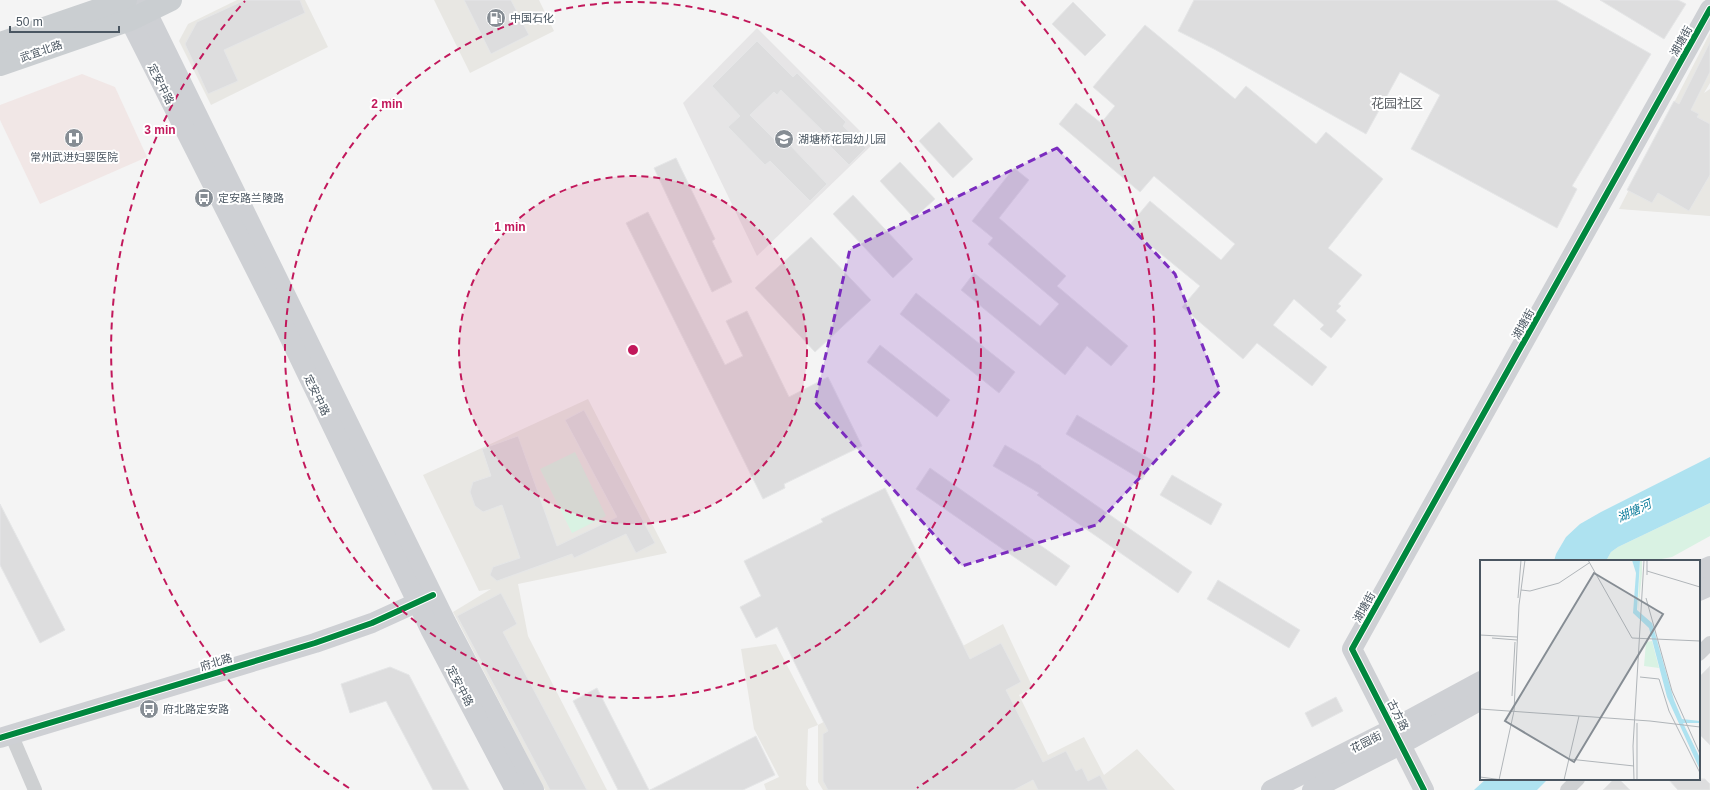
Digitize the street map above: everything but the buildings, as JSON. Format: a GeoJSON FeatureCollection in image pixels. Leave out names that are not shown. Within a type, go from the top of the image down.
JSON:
{"type":"FeatureCollection","features":[{"type":"Feature","properties":{"kind":"main road","name":"武宜北路"},"geometry":{"type":"LineString","coordinates":[[0,43],[131,6],[171,0]]}},
{"type":"Feature","properties":{"kind":"main road","name":"武宜北路"},"geometry":{"type":"LineString","coordinates":[[0,65],[131,6]]}},
{"type":"Feature","properties":{"kind":"main road","name":"定安中路"},"geometry":{"type":"LineString","coordinates":[[131,6],[403,575],[425,598],[534,790]]}},
{"type":"Feature","properties":{"kind":"main road","name":"湖塘街"},"geometry":{"type":"LineString","coordinates":[[1352,649],[1710,9]]}},
{"type":"Feature","properties":{"kind":"main road"},"geometry":{"type":"LineString","coordinates":[[1700,571],[1710,566]]}},
{"type":"Feature","properties":{"kind":"main road"},"geometry":{"type":"LineString","coordinates":[[1700,591],[1710,586]]}},
{"type":"Feature","properties":{"kind":"main road","name":"定安中路"},"geometry":{"type":"LineString","coordinates":[[425,598],[430,629],[515,790]]}},
{"type":"Feature","properties":{"kind":"main road","name":"府北路"},"geometry":{"type":"LineString","coordinates":[[5,736],[315,642],[372,623],[425,598]]}},
{"type":"Feature","properties":{"kind":"main road","name":"古方路"},"geometry":{"type":"LineString","coordinates":[[1352,649],[1398,736],[1424,790]]}},
{"type":"Feature","properties":{"kind":"main road","name":"花园街"},"geometry":{"type":"LineString","coordinates":[[1312,790],[1398,736],[1480,682]]}},
{"type":"Feature","properties":{"kind":"main road","name":"花园街"},"geometry":{"type":"LineString","coordinates":[[1271,790],[1480,700]]}},
{"type":"Feature","properties":{"kind":"street"},"geometry":{"type":"LineString","coordinates":[[1700,653],[1710,642]]}},
{"type":"Feature","properties":{"kind":"street"},"geometry":{"type":"LineString","coordinates":[[5,736],[35,790]]}},
{"type":"Feature","properties":{"kind":"street"},"geometry":{"type":"LineString","coordinates":[[1567,790],[1577,780]]}},
{"type":"Feature","properties":{"kind":"highlighted area"},"geometry":{"type":"Polygon","coordinates":[[[1057,148],[1175,274],[1220,391],[1096,525],[962,566],[815,402],[850,249],[1057,148]]]}},
{"type":"Feature","properties":{"kind":"shaded area"},"geometry":{"type":"Polygon","coordinates":[[[237,0],[305,0],[328,47],[211,105],[179,41],[188,24],[237,0]]]}},
{"type":"Feature","properties":{"kind":"shaded area"},"geometry":{"type":"Polygon","coordinates":[[[434,0],[539,0],[554,31],[470,73],[434,0]]]}},
{"type":"Feature","properties":{"kind":"shaded area","name":"湖塘桥花园幼儿园"},"geometry":{"type":"Polygon","coordinates":[[[757,28],[873,144],[757,256],[683,103],[757,28]]]}},
{"type":"Feature","properties":{"kind":"shaded area"},"geometry":{"type":"Polygon","coordinates":[[[1710,33],[1710,83],[1704,93],[1710,89],[1710,216],[1619,209],[1710,33]]]}},
{"type":"Feature","properties":{"kind":"shaded area","name":"常州武进妇婴医院"},"geometry":{"type":"Polygon","coordinates":[[[82,74],[115,87],[147,157],[40,204],[0,120],[0,105],[82,74]]]}},
{"type":"Feature","properties":{"kind":"shaded area"},"geometry":{"type":"Polygon","coordinates":[[[588,399],[667,553],[518,584],[528,636],[607,790],[545,790],[453,612],[491,589],[479,591],[423,475],[588,399]]]}},
{"type":"Feature","properties":{"kind":"shaded area"},"geometry":{"type":"Polygon","coordinates":[[[1003,624],[1033,688],[1019,695],[1048,755],[1084,737],[1104,775],[1137,749],[1175,790],[823,790],[818,782],[818,725],[1003,624]]]}},
{"type":"Feature","properties":{"kind":"shaded area"},"geometry":{"type":"Polygon","coordinates":[[[776,644],[818,725],[808,729],[806,785],[809,790],[766,790],[764,784],[779,777],[754,729],[741,649],[776,644]]]}},
{"type":"Feature","properties":{"kind":"green space"},"geometry":{"type":"Polygon","coordinates":[[[575,452],[606,516],[572,533],[540,469],[575,452]]]}},
{"type":"Feature","properties":{"kind":"green space"},"geometry":{"type":"Polygon","coordinates":[[[1710,503],[1710,536],[1672,557],[1656,560],[1607,560],[1611,552],[1618,547],[1710,503]]]}},
{"type":"Feature","properties":{"kind":"water","name":"湖塘河"},"geometry":{"type":"Polygon","coordinates":[[[1710,457],[1710,503],[1618,547],[1611,552],[1607,560],[1554,560],[1566,537],[1580,524],[1710,457]]]}},
{"type":"Feature","properties":{"kind":"water"},"geometry":{"type":"Polygon","coordinates":[[[1485,780],[1547,780],[1537,790],[1474,790],[1485,780]]]}},
{"type":"Feature","properties":{"kind":"cycle path"},"geometry":{"type":"LineString","coordinates":[[1424,790],[1352,649],[1710,9]]}},
{"type":"Feature","properties":{"kind":"cycle path"},"geometry":{"type":"LineString","coordinates":[[0,738],[315,643],[372,623],[433,595]]}},
{"type":"Feature","properties":{"kind":"place","name":"中国石化"},"geometry":{"type":"Point","coordinates":[496,18]}},
{"type":"Feature","properties":{"kind":"place","name":"常州武进妇婴医院"},"geometry":{"type":"Point","coordinates":[74,138]}},
{"type":"Feature","properties":{"kind":"place","name":"湖塘桥花园幼儿园"},"geometry":{"type":"Point","coordinates":[784,139]}},
{"type":"Feature","properties":{"kind":"place","name":"定安路兰陵路"},"geometry":{"type":"Point","coordinates":[204,198]}},
{"type":"Feature","properties":{"kind":"place","name":"府北路定安路"},"geometry":{"type":"Point","coordinates":[149,709]}},
{"type":"Feature","properties":{"kind":"district","name":"花园社区"},"geometry":{"type":"Point","coordinates":[1397,103]}}]}
